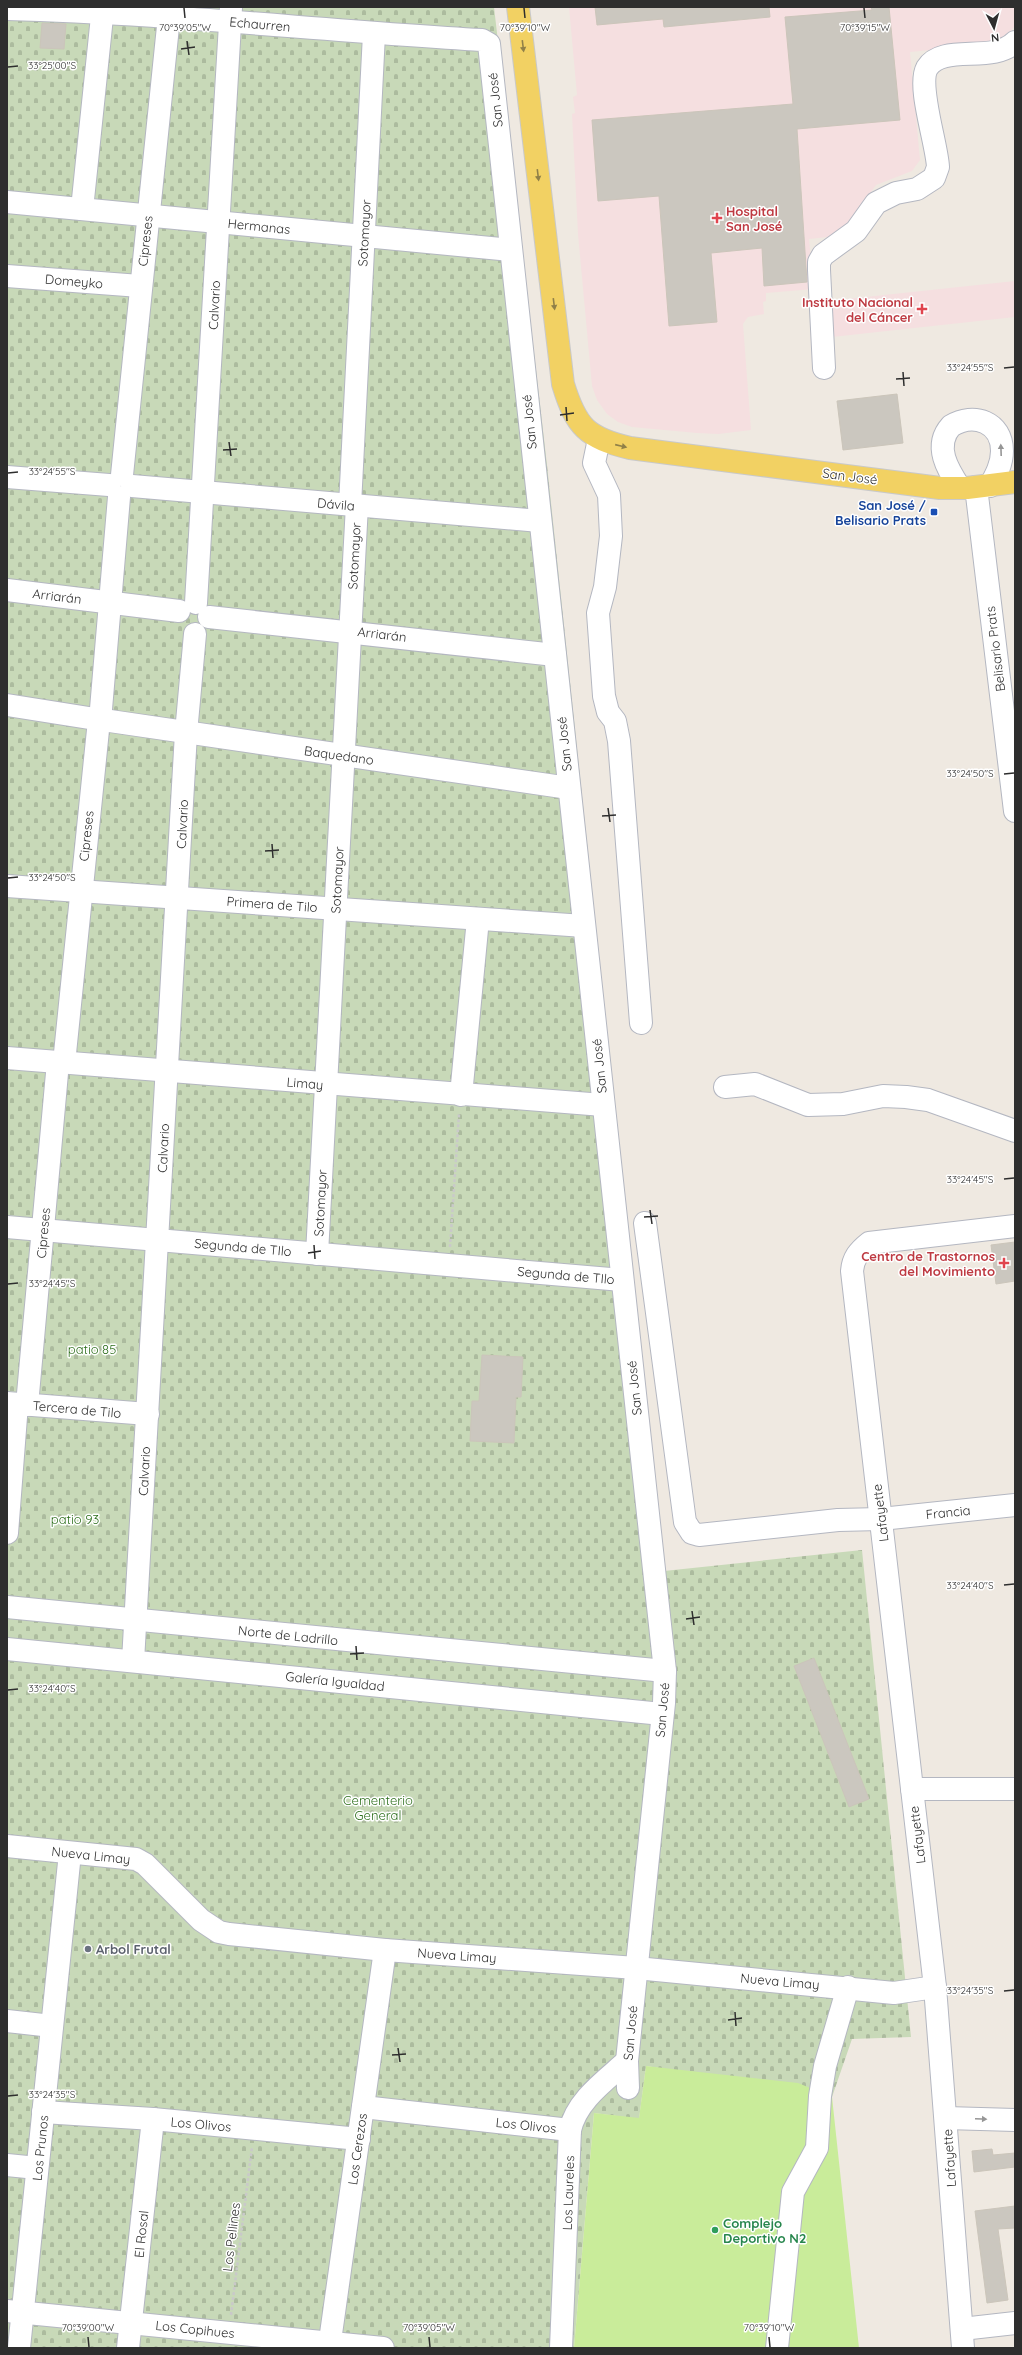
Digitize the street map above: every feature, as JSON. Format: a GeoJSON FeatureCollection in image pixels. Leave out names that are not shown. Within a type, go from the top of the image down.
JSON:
{"type":"FeatureCollection","features":[{"type":"Feature","properties":{"kind":"main road","name":"San José"},"geometry":{"type":"LineString","coordinates":[[518,7],[563,384],[568,402],[581,424],[599,439],[630,448],[940,488],[975,487],[1015,482]]}},
{"type":"Feature","properties":{"kind":"street","name":"Echaurren"},"geometry":{"type":"LineString","coordinates":[[7,9],[103,9],[231,14],[374,34],[482,40],[489,44]]}},
{"type":"Feature","properties":{"kind":"street"},"geometry":{"type":"LineString","coordinates":[[82,209],[103,9]]}},
{"type":"Feature","properties":{"kind":"street","name":"Cipreses"},"geometry":{"type":"LineString","coordinates":[[7,1533],[17,1404],[43,1231],[81,891],[99,719],[140,286],[169,12]]}},
{"type":"Feature","properties":{"kind":"street","name":"Calvario"},"geometry":{"type":"LineString","coordinates":[[133,1661],[178,898],[186,733],[195,634],[184,632],[180,628],[177,617],[194,610],[203,492],[231,14]]}},
{"type":"Feature","properties":{"kind":"street","name":"Sotomayor"},"geometry":{"type":"LineString","coordinates":[[317,1254],[350,631],[364,236],[374,34]]}},
{"type":"Feature","properties":{"kind":"street"},"geometry":{"type":"LineString","coordinates":[[824,368],[819,262],[823,255],[856,231],[876,203],[896,193],[917,190],[934,178],[938,167],[924,84],[927,69],[934,60],[946,56],[996,52],[1010,47],[1015,42]]}},
{"type":"Feature","properties":{"kind":"street","name":"San José"},"geometry":{"type":"LineString","coordinates":[[489,44],[664,1671],[662,1714],[627,2061],[628,2088]]}},
{"type":"Feature","properties":{"kind":"street","name":"Hermanas"},"geometry":{"type":"LineString","coordinates":[[7,202],[511,250]]}},
{"type":"Feature","properties":{"kind":"street","name":"Domeyko"},"geometry":{"type":"LineString","coordinates":[[7,276],[140,286]]}},
{"type":"Feature","properties":{"kind":"street"},"geometry":{"type":"LineString","coordinates":[[599,439],[594,463],[609,495],[611,536],[605,587],[598,613],[604,696],[608,712],[615,720],[619,741],[641,1023]]}},
{"type":"Feature","properties":{"kind":"street","name":"Dávila"},"geometry":{"type":"LineString","coordinates":[[7,477],[540,521]]}},
{"type":"Feature","properties":{"kind":"street","name":"Belisario Prats"},"geometry":{"type":"LineString","coordinates":[[975,487],[1007,686],[1015,811]]}},
{"type":"Feature","properties":{"kind":"street","name":"Arriarán"},"geometry":{"type":"LineString","coordinates":[[7,590],[194,610],[350,631],[554,655]]}},
{"type":"Feature","properties":{"kind":"street"},"geometry":{"type":"LineString","coordinates":[[194,610],[205,628],[195,634]]}},
{"type":"Feature","properties":{"kind":"street","name":"Baquedano"},"geometry":{"type":"LineString","coordinates":[[7,705],[186,733],[569,788]]}},
{"type":"Feature","properties":{"kind":"street","name":"Primera de Tilo"},"geometry":{"type":"LineString","coordinates":[[7,886],[584,926]]}},
{"type":"Feature","properties":{"kind":"street"},"geometry":{"type":"LineString","coordinates":[[461,1096],[478,919]]}},
{"type":"Feature","properties":{"kind":"street","name":"Limay"},"geometry":{"type":"LineString","coordinates":[[7,1058],[461,1096],[603,1105]]}},
{"type":"Feature","properties":{"kind":"street"},"geometry":{"type":"LineString","coordinates":[[725,1087],[754,1084],[808,1105],[843,1104],[883,1096],[928,1100],[1015,1131]]}},
{"type":"Feature","properties":{"kind":"street","name":"Francia"},"geometry":{"type":"LineString","coordinates":[[645,1223],[685,1522],[692,1533],[699,1535],[838,1520],[881,1519],[1015,1505]]}},
{"type":"Feature","properties":{"kind":"street","name":"Lafayette"},"geometry":{"type":"LineString","coordinates":[[963,2338],[935,1987],[852,1271],[853,1261],[860,1250],[869,1243],[1015,1226]]}},
{"type":"Feature","properties":{"kind":"street","name":"Segunda de TIlo"},"geometry":{"type":"LineString","coordinates":[[7,1228],[622,1280]]}},
{"type":"Feature","properties":{"kind":"street","name":"Tercera de Tilo"},"geometry":{"type":"LineString","coordinates":[[17,1404],[148,1414]]}},
{"type":"Feature","properties":{"kind":"street","name":"Norte de Ladrillo"},"geometry":{"type":"LineString","coordinates":[[7,1607],[664,1671]]}},
{"type":"Feature","properties":{"kind":"street","name":"Galería Igualdad"},"geometry":{"type":"LineString","coordinates":[[7,1649],[662,1714]]}},
{"type":"Feature","properties":{"kind":"street"},"geometry":{"type":"LineString","coordinates":[[912,1789],[1015,1790]]}},
{"type":"Feature","properties":{"kind":"street","name":"Nueva Limay"},"geometry":{"type":"LineString","coordinates":[[7,1846],[136,1859],[145,1864],[201,1920],[219,1932],[385,1950],[636,1968],[848,1987],[894,1993],[935,1987]]}},
{"type":"Feature","properties":{"kind":"street","name":"Los Prunos"},"geometry":{"type":"LineString","coordinates":[[19,2348],[15,2311],[44,2112],[70,1853]]}},
{"type":"Feature","properties":{"kind":"street","name":"Los Cerezos"},"geometry":{"type":"LineString","coordinates":[[330,2345],[385,1950]]}},
{"type":"Feature","properties":{"kind":"street"},"geometry":{"type":"LineString","coordinates":[[777,2348],[793,2192],[817,2148],[820,2096],[825,2066],[848,1987]]}},
{"type":"Feature","properties":{"kind":"street"},"geometry":{"type":"LineString","coordinates":[[7,2021],[52,2026]]}},
{"type":"Feature","properties":{"kind":"street","name":"Los Laureles"},"geometry":{"type":"LineString","coordinates":[[561,2348],[570,2130],[577,2109],[627,2061]]}},
{"type":"Feature","properties":{"kind":"street","name":"Los Olivos"},"geometry":{"type":"LineString","coordinates":[[363,2107],[570,2130]]}},
{"type":"Feature","properties":{"kind":"street","name":"Los Olivos"},"geometry":{"type":"LineString","coordinates":[[44,2112],[153,2119],[359,2139]]}},
{"type":"Feature","properties":{"kind":"street"},"geometry":{"type":"LineString","coordinates":[[946,2118],[1015,2120]]}},
{"type":"Feature","properties":{"kind":"street","name":"El Rosal"},"geometry":{"type":"LineString","coordinates":[[128,2348],[153,2119]]}},
{"type":"Feature","properties":{"kind":"street"},"geometry":{"type":"LineString","coordinates":[[7,2165],[37,2168]]}},
{"type":"Feature","properties":{"kind":"street","name":"Los Copihues"},"geometry":{"type":"LineString","coordinates":[[15,2311],[229,2332],[330,2345],[383,2348]]}},
{"type":"Feature","properties":{"kind":"street"},"geometry":{"type":"LineString","coordinates":[[963,2338],[1015,2323]]}},
{"type":"Feature","properties":{"kind":"path"},"geometry":{"type":"LineString","coordinates":[[448,1265],[461,1096]]}},
{"type":"Feature","properties":{"kind":"path","name":"Los Pellines"},"geometry":{"type":"LineString","coordinates":[[229,2332],[254,2129]]}},
{"type":"Feature","properties":{"kind":"shaded area","name":"Hospital San José"},"geometry":{"type":"Polygon","coordinates":[[[569,7],[1015,7],[1015,26],[1000,43],[910,52],[920,160],[912,171],[876,185],[868,196],[856,222],[837,236],[809,239],[814,289],[766,293],[766,301],[763,302],[764,314],[748,317],[743,324],[751,430],[718,434],[632,427],[618,422],[607,414],[597,400],[592,386],[578,234],[572,114],[575,113],[573,97],[577,95],[569,7]]]}},
{"type":"Feature","properties":{"kind":"shaded area","name":"Instituto Nacional del Cáncer"},"geometry":{"type":"Polygon","coordinates":[[[1015,281],[1015,317],[832,337],[828,301],[1015,281]]]}},
{"type":"Feature","properties":{"kind":"green space","name":"Cementerio General"},"geometry":{"type":"Polygon","coordinates":[[[7,7],[494,7],[547,465],[664,1571],[862,1550],[911,2037],[852,2039],[832,2097],[820,2093],[646,2066],[639,2119],[594,2113],[574,2348],[7,2348],[7,7]]]}},
{"type":"Feature","properties":{"kind":"green space","name":"Complejo Deportivo N2"},"geometry":{"type":"Polygon","coordinates":[[[646,2066],[798,2083],[832,2097],[859,2348],[574,2348],[594,2113],[639,2118],[646,2066]]]}},
{"type":"Feature","properties":{"kind":"building"},"geometry":{"type":"Polygon","coordinates":[[[595,7],[769,7],[770,17],[664,27],[663,19],[597,25],[595,7]]]}},
{"type":"Feature","properties":{"kind":"building"},"geometry":{"type":"Polygon","coordinates":[[[871,7],[889,7],[900,120],[797,129],[807,282],[764,286],[762,248],[711,253],[717,322],[669,326],[659,196],[598,201],[592,120],[793,104],[785,17],[872,10],[871,7]]]}},
{"type":"Feature","properties":{"kind":"building"},"geometry":{"type":"Polygon","coordinates":[[[42,23],[66,24],[64,49],[40,48],[42,23]]]}},
{"type":"Feature","properties":{"kind":"building"},"geometry":{"type":"Polygon","coordinates":[[[897,394],[903,443],[843,450],[837,401],[897,394]]]}},
{"type":"Feature","properties":{"kind":"building","name":"Centro de Trastornos del Movimiento"},"geometry":{"type":"Polygon","coordinates":[[[1015,1242],[1015,1281],[996,1284],[991,1245],[1015,1242]]]}},
{"type":"Feature","properties":{"kind":"building"},"geometry":{"type":"Polygon","coordinates":[[[482,1355],[523,1357],[521,1397],[516,1397],[514,1443],[470,1441],[472,1401],[479,1401],[482,1355]]]}},
{"type":"Feature","properties":{"kind":"building"},"geometry":{"type":"Polygon","coordinates":[[[814,1658],[869,1799],[849,1807],[794,1666],[814,1658]]]}},
{"type":"Feature","properties":{"kind":"building"},"geometry":{"type":"Polygon","coordinates":[[[992,2149],[993,2155],[1015,2153],[1015,2167],[974,2172],[972,2151],[992,2149]]]}},
{"type":"Feature","properties":{"kind":"building"},"geometry":{"type":"Polygon","coordinates":[[[1015,2206],[1015,2228],[998,2229],[1008,2300],[987,2303],[975,2211],[1015,2206]]]}},
{"type":"Feature","properties":{"kind":"place","name":"Hospital San José"},"geometry":{"type":"Point","coordinates":[717,218]}},
{"type":"Feature","properties":{"kind":"place","name":"Instituto Nacional del Cáncer"},"geometry":{"type":"Point","coordinates":[922,309]}},
{"type":"Feature","properties":{"kind":"place","name":"San José / Belisario Prats"},"geometry":{"type":"Point","coordinates":[934,512]}},
{"type":"Feature","properties":{"kind":"place","name":"Centro de Trastornos del Movimiento"},"geometry":{"type":"Point","coordinates":[1004,1263]}},
{"type":"Feature","properties":{"kind":"place","name":"Arbol Frutal"},"geometry":{"type":"Point","coordinates":[88,1949]}},
{"type":"Feature","properties":{"kind":"place","name":"Complejo Deportivo N2"},"geometry":{"type":"Point","coordinates":[715,2230]}},
{"type":"Feature","properties":{"kind":"park label","name":"patio 85"},"geometry":{"type":"Point","coordinates":[92,1349]}},
{"type":"Feature","properties":{"kind":"park label","name":"patio 93"},"geometry":{"type":"Point","coordinates":[75,1519]}}]}
